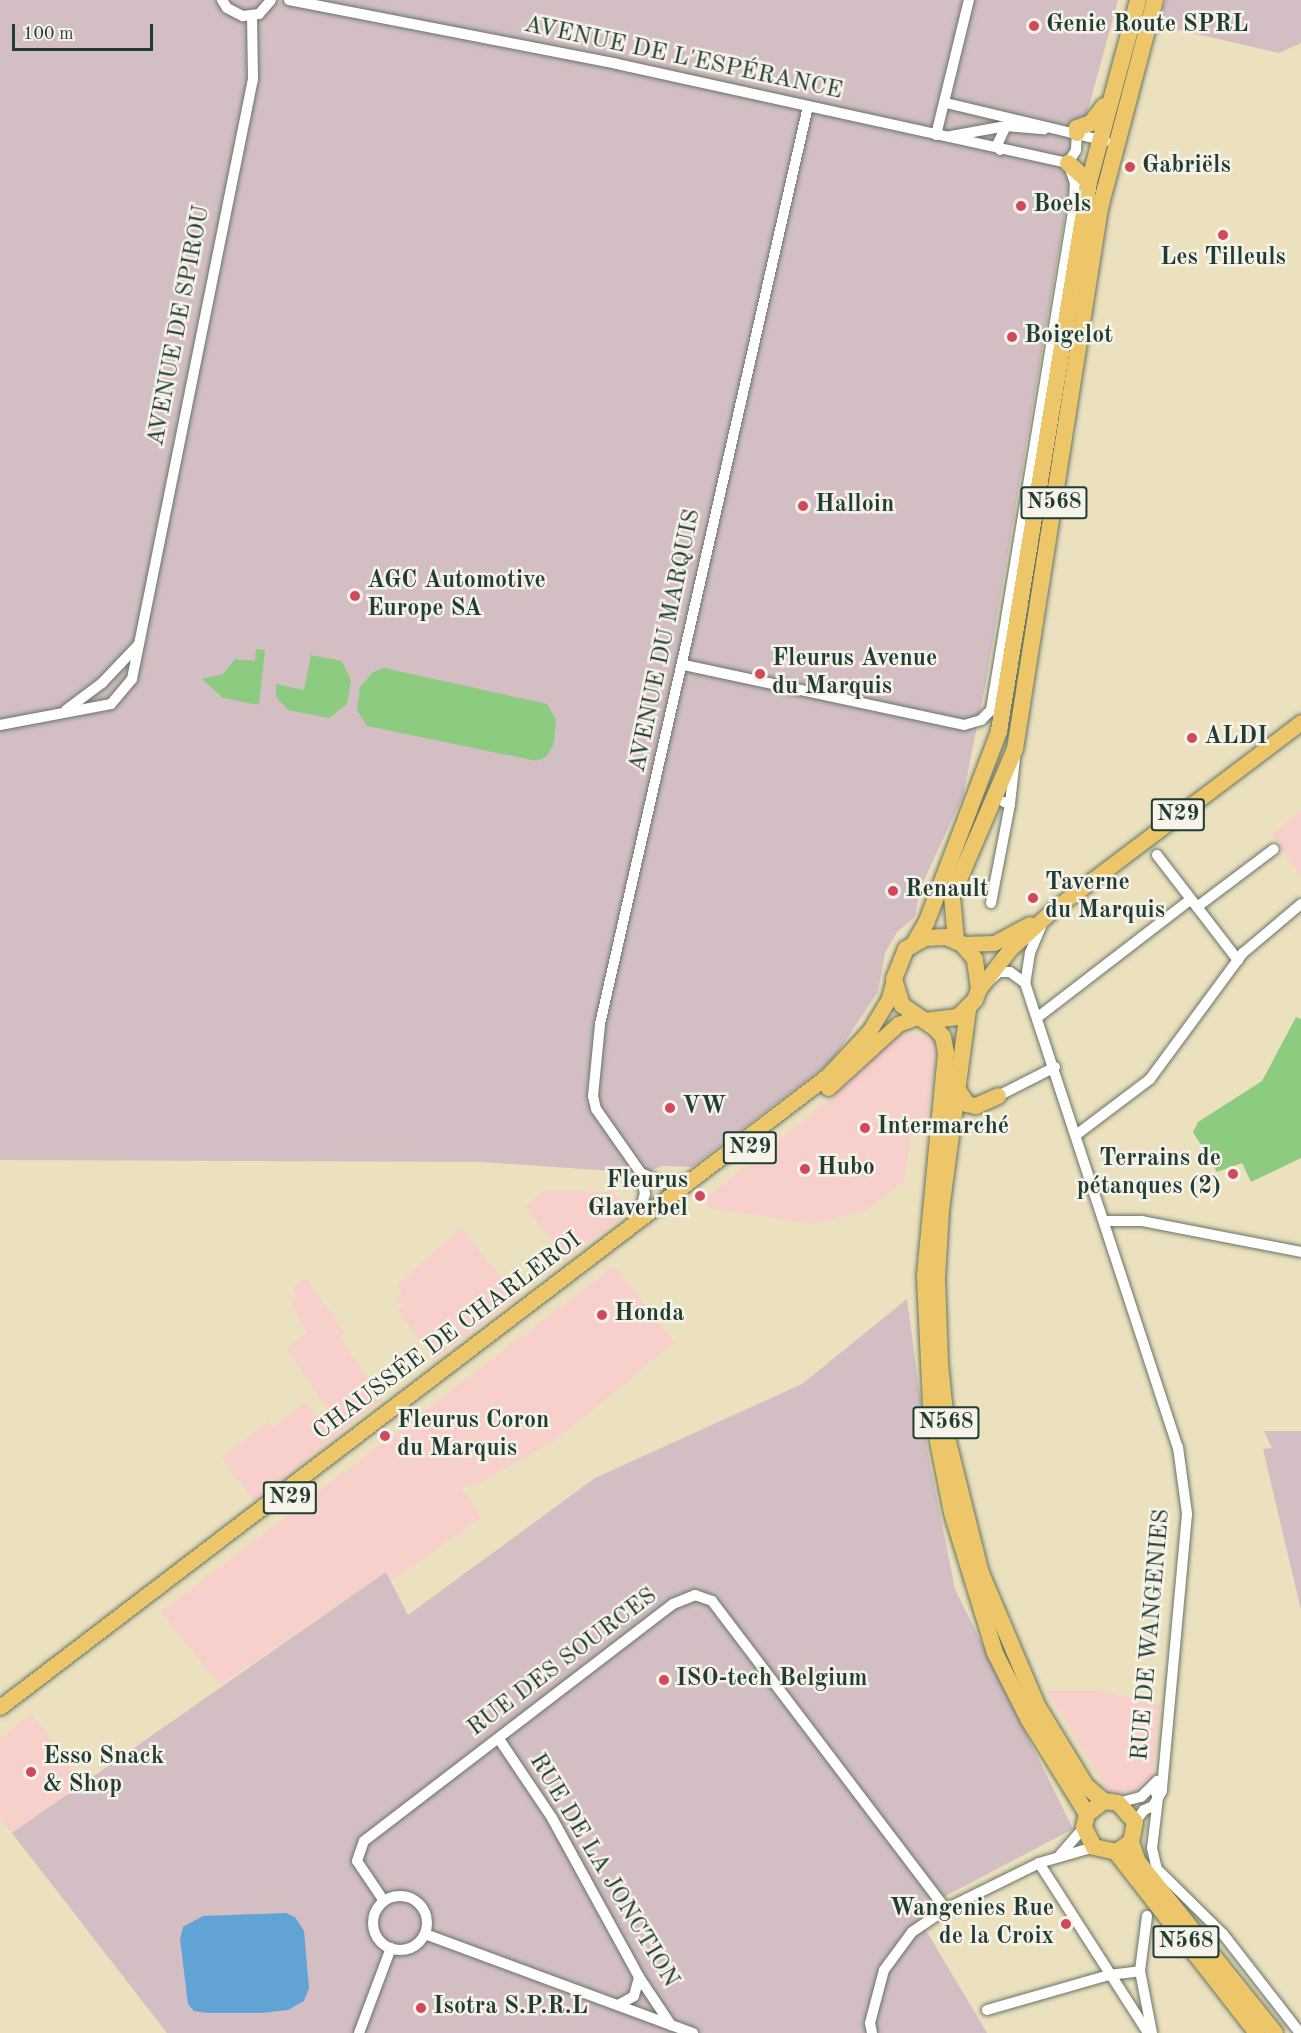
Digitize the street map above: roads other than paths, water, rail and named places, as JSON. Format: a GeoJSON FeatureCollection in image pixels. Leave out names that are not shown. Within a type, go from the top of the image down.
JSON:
{"type":"FeatureCollection","features":[{"type":"Feature","properties":{"kind":"highway","name":"N568"},"geometry":{"type":"LineString","coordinates":[[959,942],[952,896],[1003,801],[1015,749],[1100,208],[1109,101],[1138,0]]}},
{"type":"Feature","properties":{"kind":"highway","name":"N568"},"geometry":{"type":"LineString","coordinates":[[915,942],[924,928],[999,731],[1089,182],[1107,141],[1138,56],[1155,0]]}},
{"type":"Feature","properties":{"kind":"highway"},"geometry":{"type":"LineString","coordinates":[[1077,133],[1077,128],[1091,123],[1109,101]]}},
{"type":"Feature","properties":{"kind":"highway"},"geometry":{"type":"LineString","coordinates":[[1068,163],[1089,182]]}},
{"type":"Feature","properties":{"kind":"highway"},"geometry":{"type":"LineString","coordinates":[[935,936],[959,942],[975,959],[979,989],[968,1010],[948,1021],[921,1019],[898,997],[894,979],[899,958],[915,942],[935,936]]}},
{"type":"Feature","properties":{"kind":"highway","name":"N568"},"geometry":{"type":"LineString","coordinates":[[968,1010],[941,1211],[937,1278],[940,1364],[948,1442],[981,1573],[1007,1641],[1038,1707],[1086,1786],[1135,1821]]}},
{"type":"Feature","properties":{"kind":"highway","name":"N568"},"geometry":{"type":"LineString","coordinates":[[921,1019],[943,1037],[946,1053],[925,1278],[927,1365],[937,1445],[955,1523],[995,1653],[1029,1720],[1086,1821],[1094,1846]]}},
{"type":"Feature","properties":{"kind":"highway"},"geometry":{"type":"LineString","coordinates":[[958,1090],[967,1104],[976,1106],[998,1096]]}},
{"type":"Feature","properties":{"kind":"highway"},"geometry":{"type":"LineString","coordinates":[[1086,1821],[1111,1802]]}},
{"type":"Feature","properties":{"kind":"highway"},"geometry":{"type":"LineString","coordinates":[[1094,1846],[1116,1852],[1131,1842],[1136,1831],[1135,1821]]}},
{"type":"Feature","properties":{"kind":"highway","name":"N568"},"geometry":{"type":"LineString","coordinates":[[1131,1842],[1138,1862],[1275,2033]]}},
{"type":"Feature","properties":{"kind":"highway","name":"N568"},"geometry":{"type":"LineString","coordinates":[[1116,1852],[1257,2033]]}},
{"type":"Feature","properties":{"kind":"main road","name":"N29"},"geometry":{"type":"LineString","coordinates":[[959,942],[994,943],[1054,909],[1301,722]]}},
{"type":"Feature","properties":{"kind":"main road","name":"N29"},"geometry":{"type":"LineString","coordinates":[[979,989],[1010,949],[1043,922],[1054,909]]}},
{"type":"Feature","properties":{"kind":"main road","name":"CHAUSSÉE DE CHARLEROI"},"geometry":{"type":"LineString","coordinates":[[577,1273],[635,1222],[848,1057],[881,1013],[894,979]]}},
{"type":"Feature","properties":{"kind":"main road","name":"CHAUSSÉE DE CHARLEROI"},"geometry":{"type":"LineString","coordinates":[[0,1719],[91,1644],[577,1273],[856,1066],[898,1024],[921,1019]]}},
{"type":"Feature","properties":{"kind":"main road","name":"CHAUSSÉE DE CHARLEROI"},"geometry":{"type":"LineString","coordinates":[[0,1707],[91,1644]]}},
{"type":"Feature","properties":{"kind":"street"},"geometry":{"type":"LineString","coordinates":[[222,0],[235,14],[252,16],[265,9],[271,0]]}},
{"type":"Feature","properties":{"kind":"street","name":"AVENUE DE L'ESPÉRANCE"},"geometry":{"type":"LineString","coordinates":[[289,0],[548,50],[1068,163]]}},
{"type":"Feature","properties":{"kind":"street"},"geometry":{"type":"LineString","coordinates":[[969,0],[946,103],[936,135],[958,136],[1006,126],[1040,131],[1053,126]]}},
{"type":"Feature","properties":{"kind":"street","name":"AVENUE DE SPIROU"},"geometry":{"type":"LineString","coordinates":[[0,725],[111,704],[132,679],[253,79],[252,16]]}},
{"type":"Feature","properties":{"kind":"street"},"geometry":{"type":"LineString","coordinates":[[946,103],[1053,126],[1107,141]]}},
{"type":"Feature","properties":{"kind":"street","name":"AVENUE DU MARQUIS"},"geometry":{"type":"LineString","coordinates":[[641,1173],[596,1109],[593,1096],[600,1024],[684,665],[808,106]]}},
{"type":"Feature","properties":{"kind":"street"},"geometry":{"type":"LineString","coordinates":[[1000,150],[998,143],[1006,126]]}},
{"type":"Feature","properties":{"kind":"street"},"geometry":{"type":"LineString","coordinates":[[684,665],[964,725],[981,720],[991,710],[997,689],[1074,206],[1075,183],[1068,163],[1076,150],[1077,133]]}},
{"type":"Feature","properties":{"kind":"street","name":"AVENUE DE SPIROU"},"geometry":{"type":"LineString","coordinates":[[62,713],[102,683],[139,644]]}},
{"type":"Feature","properties":{"kind":"street"},"geometry":{"type":"LineString","coordinates":[[991,903],[1003,801]]}},
{"type":"Feature","properties":{"kind":"street"},"geometry":{"type":"LineString","coordinates":[[1038,1017],[1194,903],[1275,849]]}},
{"type":"Feature","properties":{"kind":"street"},"geometry":{"type":"LineString","coordinates":[[1157,855],[1238,960]]}},
{"type":"Feature","properties":{"kind":"street"},"geometry":{"type":"LineString","coordinates":[[1076,1135],[1150,1079],[1238,960],[1301,904]]}},
{"type":"Feature","properties":{"kind":"street"},"geometry":{"type":"LineString","coordinates":[[979,989],[999,972],[1010,972],[1026,982],[1030,953],[1043,922]]}},
{"type":"Feature","properties":{"kind":"street","name":"RUE DE WANGENIES"},"geometry":{"type":"LineString","coordinates":[[1026,982],[1178,1447],[1187,1514],[1152,1848],[1157,1869],[1223,1934],[1300,2033]]}},
{"type":"Feature","properties":{"kind":"street"},"geometry":{"type":"LineString","coordinates":[[998,1096],[1055,1067]]}},
{"type":"Feature","properties":{"kind":"street"},"geometry":{"type":"LineString","coordinates":[[635,1222],[644,1204],[641,1173],[663,1183],[695,1177]]}},
{"type":"Feature","properties":{"kind":"street"},"geometry":{"type":"LineString","coordinates":[[1104,1221],[1142,1221],[1301,1252]]}},
{"type":"Feature","properties":{"kind":"street","name":"RUE DES SOURCES"},"geometry":{"type":"LineString","coordinates":[[384,1901],[357,1861],[364,1841],[673,1604],[695,1595],[712,1601],[946,1909]]}},
{"type":"Feature","properties":{"kind":"street","name":"RUE DE LA JONCTION"},"geometry":{"type":"LineString","coordinates":[[499,1739],[552,1818],[639,1977],[671,2025]]}},
{"type":"Feature","properties":{"kind":"street","name":"RUE DE WANGENIES"},"geometry":{"type":"LineString","coordinates":[[1111,1802],[1141,1797],[1161,1776]]}},
{"type":"Feature","properties":{"kind":"street","name":"RUE DE WANGENIES"},"geometry":{"type":"LineString","coordinates":[[1153,1786],[1158,1798]]}},
{"type":"Feature","properties":{"kind":"street"},"geometry":{"type":"LineString","coordinates":[[1135,1821],[1158,1798]]}},
{"type":"Feature","properties":{"kind":"street"},"geometry":{"type":"LineString","coordinates":[[1060,1855],[1086,1821]]}},
{"type":"Feature","properties":{"kind":"street"},"geometry":{"type":"LineString","coordinates":[[872,2033],[870,2023],[884,1970],[912,1932],[946,1909],[1039,1863],[1094,1846]]}},
{"type":"Feature","properties":{"kind":"street"},"geometry":{"type":"LineString","coordinates":[[1039,1863],[1109,1974],[1150,2033]]}},
{"type":"Feature","properties":{"kind":"street"},"geometry":{"type":"LineString","coordinates":[[401,1896],[418,1902],[427,1917],[425,1934],[407,1949],[391,1948],[378,1938],[374,1922],[384,1901],[401,1896]]}},
{"type":"Feature","properties":{"kind":"street"},"geometry":{"type":"LineString","coordinates":[[1148,1916],[1140,1971],[1150,2033]]}},
{"type":"Feature","properties":{"kind":"street"},"geometry":{"type":"LineString","coordinates":[[425,1934],[693,2033]]}},
{"type":"Feature","properties":{"kind":"street"},"geometry":{"type":"LineString","coordinates":[[359,2033],[391,1948]]}},
{"type":"Feature","properties":{"kind":"street"},"geometry":{"type":"LineString","coordinates":[[987,2010],[1109,1974],[1140,1971]]}},
{"type":"Feature","properties":{"kind":"street"},"geometry":{"type":"LineString","coordinates":[[618,2005],[634,1996],[639,1977]]}},
{"type":"Feature","properties":{"kind":"water"},"geometry":{"type":"Polygon","coordinates":[[[286,1913],[295,1917],[304,1931],[309,1988],[304,2001],[288,2010],[262,2013],[194,2011],[188,2004],[180,1939],[183,1927],[203,1916],[286,1913]]]}},
{"type":"Feature","properties":{"kind":"place","name":"Genie Route SPRL"},"geometry":{"type":"Point","coordinates":[1034,26]}},
{"type":"Feature","properties":{"kind":"place","name":"Gabriëls"},"geometry":{"type":"Point","coordinates":[1130,167]}},
{"type":"Feature","properties":{"kind":"place","name":"Boels"},"geometry":{"type":"Point","coordinates":[1021,206]}},
{"type":"Feature","properties":{"kind":"place","name":"Les Tilleuls"},"geometry":{"type":"Point","coordinates":[1223,235]}},
{"type":"Feature","properties":{"kind":"place","name":"Boigelot"},"geometry":{"type":"Point","coordinates":[1012,337]}},
{"type":"Feature","properties":{"kind":"place","name":"Halloin"},"geometry":{"type":"Point","coordinates":[803,506]}},
{"type":"Feature","properties":{"kind":"place","name":"AGC Automotive Europe SA"},"geometry":{"type":"Point","coordinates":[355,596]}},
{"type":"Feature","properties":{"kind":"place","name":"Fleurus Avenue du Marquis"},"geometry":{"type":"Point","coordinates":[760,674]}},
{"type":"Feature","properties":{"kind":"place","name":"ALDI"},"geometry":{"type":"Point","coordinates":[1192,738]}},
{"type":"Feature","properties":{"kind":"place","name":"Renault"},"geometry":{"type":"Point","coordinates":[893,891]}},
{"type":"Feature","properties":{"kind":"place","name":"Taverne du Marquis"},"geometry":{"type":"Point","coordinates":[1033,898]}},
{"type":"Feature","properties":{"kind":"place","name":"VW"},"geometry":{"type":"Point","coordinates":[670,1108]}},
{"type":"Feature","properties":{"kind":"place","name":"Intermarché"},"geometry":{"type":"Point","coordinates":[865,1128]}},
{"type":"Feature","properties":{"kind":"place","name":"Hubo"},"geometry":{"type":"Point","coordinates":[805,1169]}},
{"type":"Feature","properties":{"kind":"place","name":"Terrains de pétanques (2)"},"geometry":{"type":"Point","coordinates":[1233,1174]}},
{"type":"Feature","properties":{"kind":"place","name":"Fleurus Glaverbel"},"geometry":{"type":"Point","coordinates":[700,1196]}},
{"type":"Feature","properties":{"kind":"place","name":"Honda"},"geometry":{"type":"Point","coordinates":[602,1315]}},
{"type":"Feature","properties":{"kind":"place","name":"Fleurus Coron du Marquis"},"geometry":{"type":"Point","coordinates":[385,1436]}},
{"type":"Feature","properties":{"kind":"place","name":"ISO-tech Belgium"},"geometry":{"type":"Point","coordinates":[664,1680]}},
{"type":"Feature","properties":{"kind":"place","name":"Esso Snack & Shop"},"geometry":{"type":"Point","coordinates":[31,1772]}},
{"type":"Feature","properties":{"kind":"place","name":"Wangenies Rue de la Croix"},"geometry":{"type":"Point","coordinates":[1066,1924]}},
{"type":"Feature","properties":{"kind":"place","name":"Isotra S.P.R.L"},"geometry":{"type":"Point","coordinates":[421,2008]}}]}
